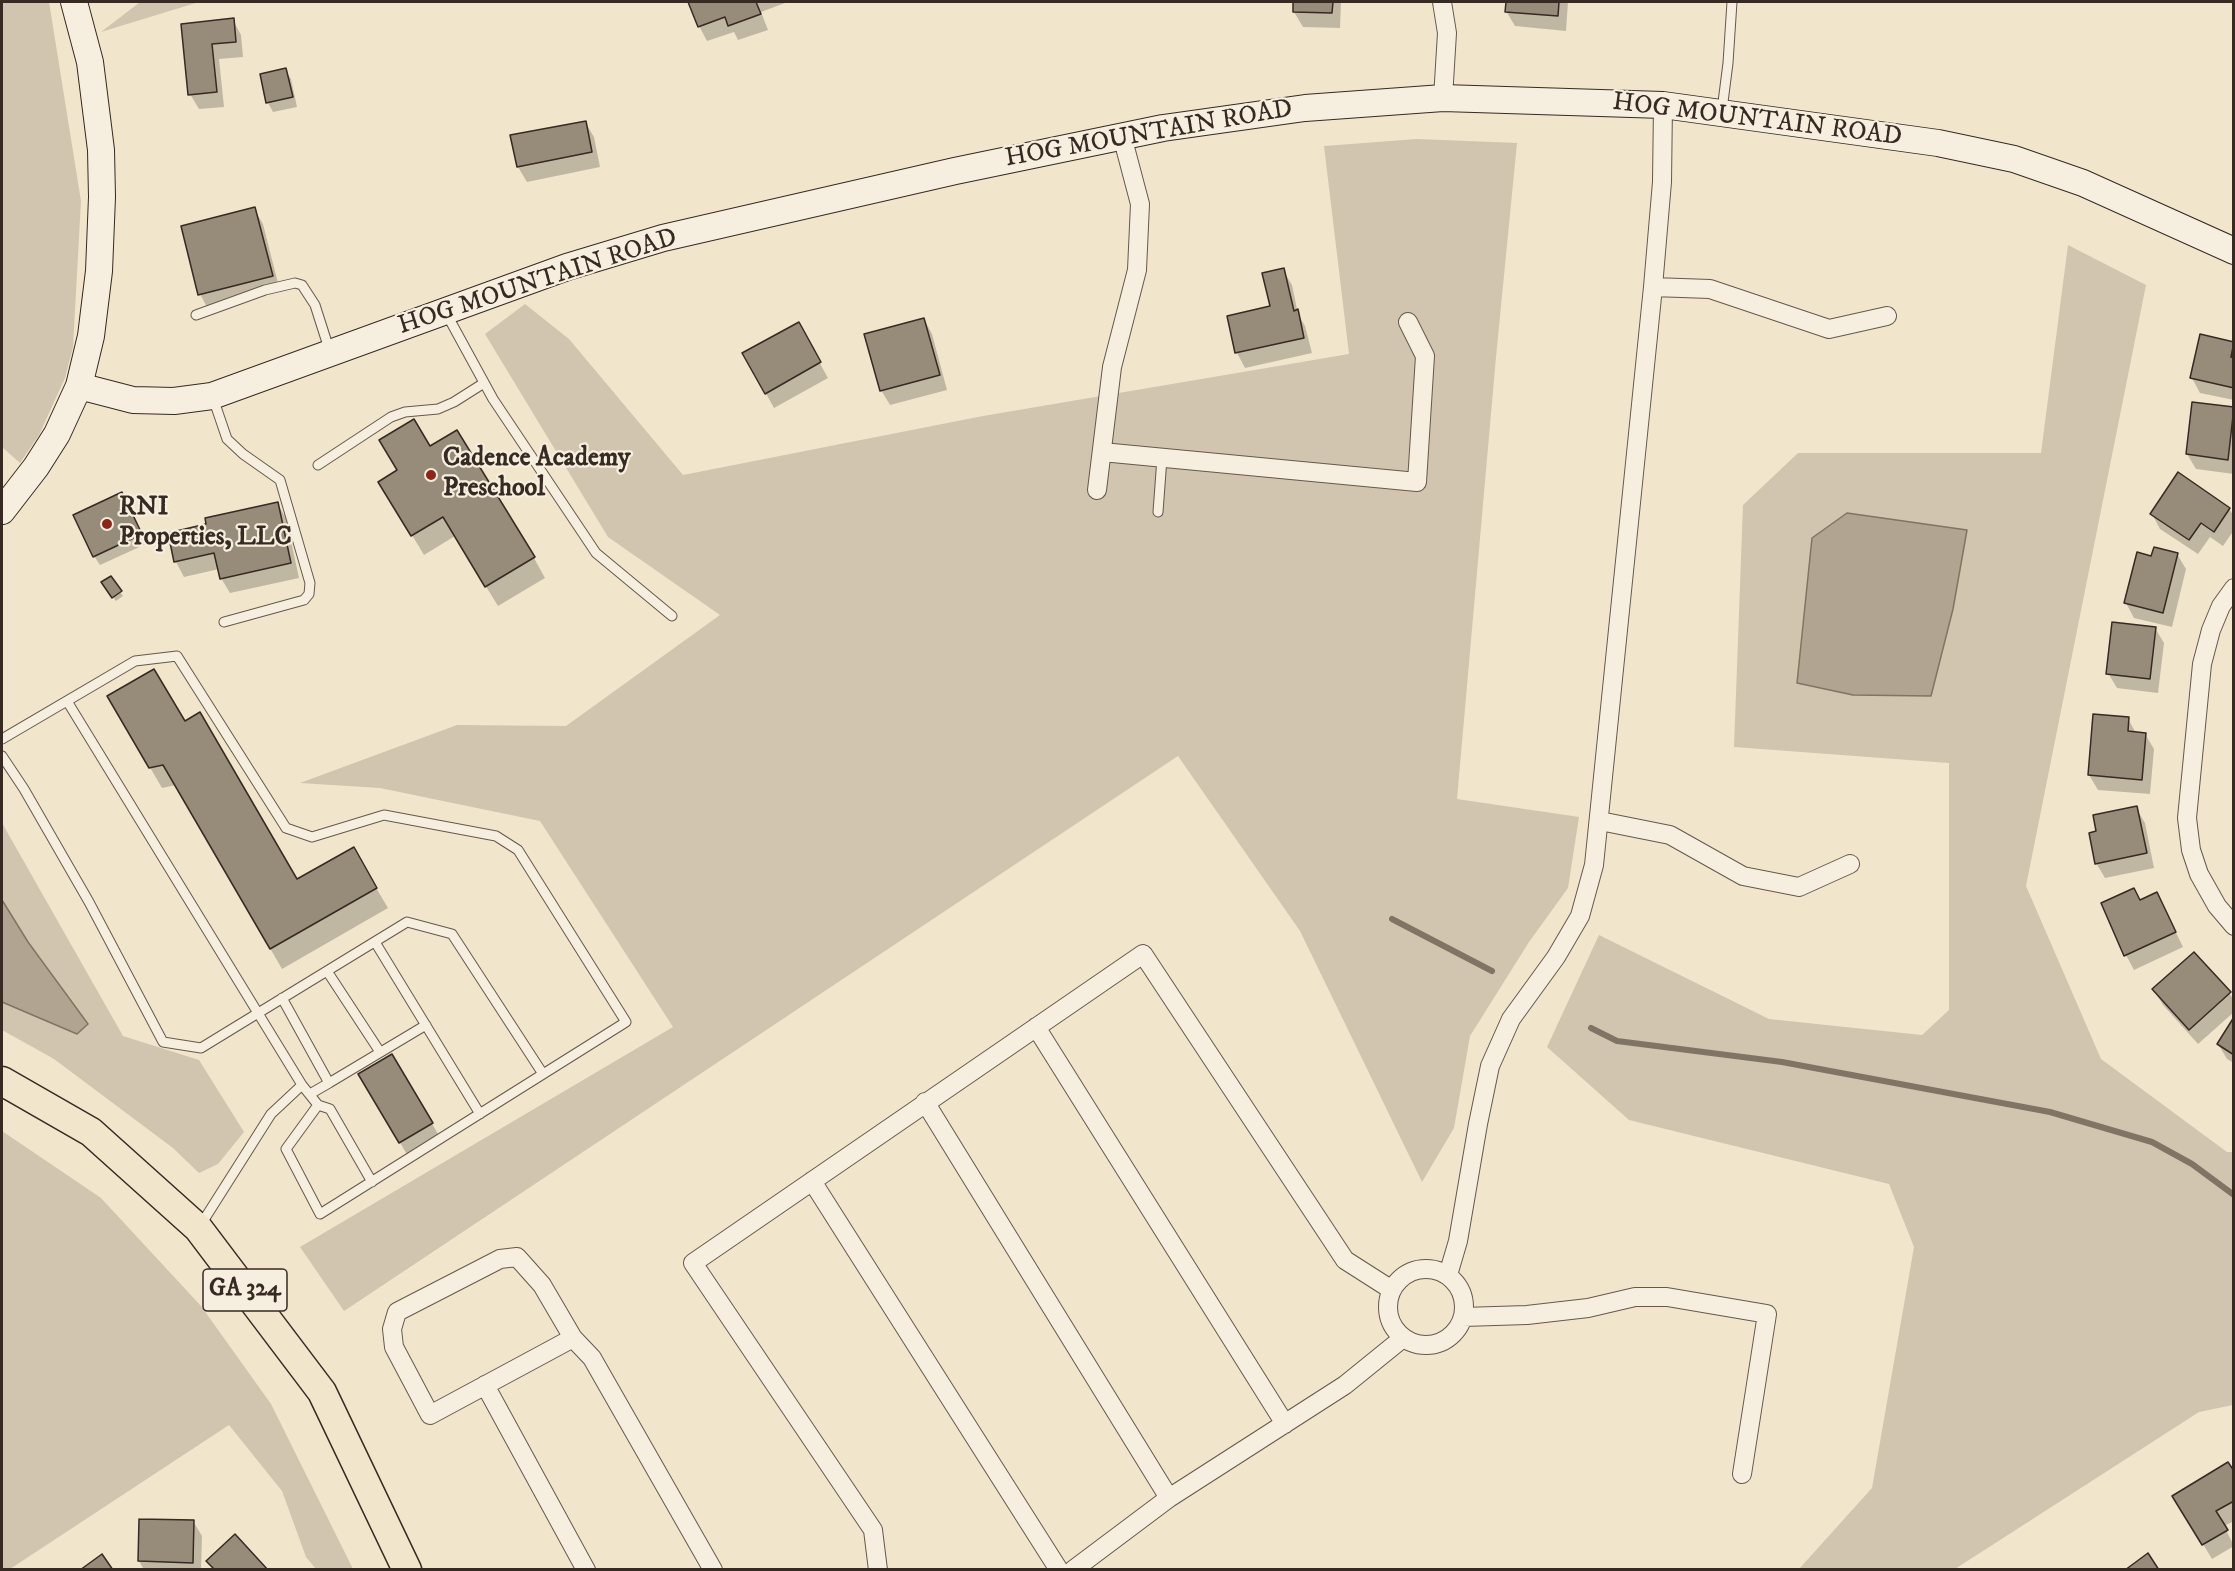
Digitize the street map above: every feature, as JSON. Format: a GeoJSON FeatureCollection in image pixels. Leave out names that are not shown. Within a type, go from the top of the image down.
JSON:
{"type":"FeatureCollection","features":[{"type":"Feature","properties":{"kind":"main road","name":"GA 324"},"geometry":{"type":"LineString","coordinates":[[2,1081],[91,1132],[198,1228],[322,1392],[406,1569]]}},
{"type":"Feature","properties":{"kind":"street"},"geometry":{"type":"LineString","coordinates":[[2,511],[36,467],[57,434],[79,386],[91,336],[99,271],[101,150],[90,62],[74,2]]}},
{"type":"Feature","properties":{"kind":"street"},"geometry":{"type":"LineString","coordinates":[[1442,2],[1447,33],[1443,98]]}},
{"type":"Feature","properties":{"kind":"street","name":"HOG MOUNTAIN ROAD"},"geometry":{"type":"LineString","coordinates":[[79,386],[133,400],[174,401],[212,396],[567,267],[663,238],[955,171],[1163,128],[1305,108],[1443,98],[1663,105],[1938,143],[2014,159],[2083,183],[2234,251]]}},
{"type":"Feature","properties":{"kind":"street"},"geometry":{"type":"LineString","coordinates":[[1448,1275],[1458,1241],[1490,1066],[1511,1019],[1556,957],[1580,916],[1594,865],[1653,287],[1662,182],[1663,105]]}},
{"type":"Feature","properties":{"kind":"street"},"geometry":{"type":"LineString","coordinates":[[1097,490],[1112,367],[1137,270],[1140,204],[1122,136]]}},
{"type":"Feature","properties":{"kind":"street"},"geometry":{"type":"LineString","coordinates":[[1653,287],[1710,289],[1828,329],[1887,316]]}},
{"type":"Feature","properties":{"kind":"street"},"geometry":{"type":"LineString","coordinates":[[1102,452],[1417,482],[1425,356],[1408,322]]}},
{"type":"Feature","properties":{"kind":"street"},"geometry":{"type":"LineString","coordinates":[[2234,588],[2220,606],[2202,664],[2187,818],[2191,850],[2199,874],[2217,906],[2234,926]]}},
{"type":"Feature","properties":{"kind":"street"},"geometry":{"type":"LineString","coordinates":[[1600,820],[1670,835],[1743,876],[1799,886],[1850,864]]}},
{"type":"Feature","properties":{"kind":"street"},"geometry":{"type":"LineString","coordinates":[[878,1569],[873,1530],[693,1263],[1143,954],[1345,1260],[1392,1290]]}},
{"type":"Feature","properties":{"kind":"street"},"geometry":{"type":"LineString","coordinates":[[1035,1027],[1285,1424]]}},
{"type":"Feature","properties":{"kind":"street"},"geometry":{"type":"LineString","coordinates":[[925,1102],[1169,1498]]}},
{"type":"Feature","properties":{"kind":"street"},"geometry":{"type":"LineString","coordinates":[[812,1181],[1059,1569]]}},
{"type":"Feature","properties":{"kind":"street"},"geometry":{"type":"LineString","coordinates":[[573,1338],[430,1415],[394,1347],[392,1329],[397,1312],[500,1259],[518,1257],[542,1285],[573,1338],[592,1359],[713,1569]]}},
{"type":"Feature","properties":{"kind":"street"},"geometry":{"type":"LineString","coordinates":[[1427,1268],[1440,1270],[1448,1275],[1459,1286],[1464,1298],[1463,1317],[1455,1333],[1445,1341],[1433,1345],[1420,1345],[1403,1338],[1391,1323],[1387,1310],[1392,1290],[1403,1276],[1415,1270],[1427,1268]]}},
{"type":"Feature","properties":{"kind":"street"},"geometry":{"type":"LineString","coordinates":[[1463,1317],[1527,1315],[1588,1308],[1635,1297],[1666,1297],[1767,1314],[1742,1474]]}},
{"type":"Feature","properties":{"kind":"street"},"geometry":{"type":"LineString","coordinates":[[1073,1569],[1169,1498],[1345,1385],[1403,1338]]}},
{"type":"Feature","properties":{"kind":"street"},"geometry":{"type":"LineString","coordinates":[[485,1385],[586,1569]]}},
{"type":"Feature","properties":{"kind":"lane"},"geometry":{"type":"LineString","coordinates":[[1721,113],[1728,63],[1732,2]]}},
{"type":"Feature","properties":{"kind":"lane"},"geometry":{"type":"LineString","coordinates":[[196,315],[265,290],[295,283],[302,285],[315,304],[331,354]]}},
{"type":"Feature","properties":{"kind":"lane"},"geometry":{"type":"LineString","coordinates":[[445,311],[484,383],[596,553],[672,616]]}},
{"type":"Feature","properties":{"kind":"lane"},"geometry":{"type":"LineString","coordinates":[[318,465],[391,417],[405,412],[438,409],[484,383]]}},
{"type":"Feature","properties":{"kind":"lane"},"geometry":{"type":"LineString","coordinates":[[212,396],[227,439],[243,454],[280,480],[310,583],[309,594],[304,600],[224,622]]}},
{"type":"Feature","properties":{"kind":"lane"},"geometry":{"type":"LineString","coordinates":[[1158,512],[1162,458]]}},
{"type":"Feature","properties":{"kind":"lane"},"geometry":{"type":"LineString","coordinates":[[2,739],[135,661],[177,656],[286,828],[312,837],[384,815],[496,836],[518,850],[626,1023],[320,1214],[286,1149],[318,1105]]}},
{"type":"Feature","properties":{"kind":"lane"},"geometry":{"type":"LineString","coordinates":[[67,701],[302,1085],[318,1105],[330,1109],[372,1182]]}},
{"type":"Feature","properties":{"kind":"lane"},"geometry":{"type":"LineString","coordinates":[[2,756],[24,789],[89,902],[164,1042],[201,1048],[407,922],[452,934],[543,1074]]}},
{"type":"Feature","properties":{"kind":"lane"},"geometry":{"type":"LineString","coordinates":[[375,942],[480,1114]]}},
{"type":"Feature","properties":{"kind":"lane"},"geometry":{"type":"LineString","coordinates":[[327,971],[380,1052]]}},
{"type":"Feature","properties":{"kind":"lane"},"geometry":{"type":"LineString","coordinates":[[282,998],[329,1083]]}},
{"type":"Feature","properties":{"kind":"lane"},"geometry":{"type":"LineString","coordinates":[[310,1094],[426,1025]]}},
{"type":"Feature","properties":{"kind":"lane"},"geometry":{"type":"LineString","coordinates":[[198,1228],[271,1114],[302,1085]]}},
{"type":"Feature","properties":{"kind":"shaded area"},"geometry":{"type":"Polygon","coordinates":[[[2,2],[49,2],[81,201],[73,347],[65,378],[39,435],[20,463],[2,447],[2,2]]]}},
{"type":"Feature","properties":{"kind":"shaded area"},"geometry":{"type":"Polygon","coordinates":[[[140,2],[199,2],[101,32],[140,2]]]}},
{"type":"Feature","properties":{"kind":"shaded area"},"geometry":{"type":"Polygon","coordinates":[[[1417,139],[1517,143],[1457,799],[1579,817],[1568,888],[1529,942],[1470,1036],[1454,1128],[1422,1182],[1300,931],[1178,756],[344,1311],[300,1247],[673,1027],[540,821],[380,788],[300,783],[457,725],[566,726],[720,615],[608,537],[485,334],[525,304],[569,339],[683,475],[983,416],[1349,354],[1324,146],[1417,139]]]}},
{"type":"Feature","properties":{"kind":"shaded area"},"geometry":{"type":"Polygon","coordinates":[[[2068,245],[2146,285],[2026,886],[2101,1059],[2227,1152],[2233,1152],[2233,1405],[2199,1412],[1955,1569],[1799,1569],[1872,1488],[1914,1247],[1889,1184],[1629,1120],[1547,1047],[1599,935],[1769,1019],[1922,1035],[1949,1010],[1949,763],[1734,747],[1743,505],[1798,453],[2041,453],[2068,245]],[[1966,530],[1812,538],[1807,601],[1931,696],[1953,609],[1966,530]]]}},
{"type":"Feature","properties":{"kind":"shaded area"},"geometry":{"type":"Polygon","coordinates":[[[1847,513],[1967,530],[1953,609],[1931,696],[1853,695],[1797,683],[1812,538],[1847,513]]]}},
{"type":"Feature","properties":{"kind":"shaded area"},"geometry":{"type":"Polygon","coordinates":[[[2,823],[123,1036],[199,1060],[244,1132],[218,1164],[199,1173],[173,1148],[54,1059],[2,1030],[2,1002],[76,1033],[28,942],[2,900],[2,823]]]}},
{"type":"Feature","properties":{"kind":"shaded area"},"geometry":{"type":"Polygon","coordinates":[[[2,900],[28,942],[88,1024],[77,1034],[2,1002],[2,900]]]}},
{"type":"Feature","properties":{"kind":"shaded area"},"geometry":{"type":"Polygon","coordinates":[[[2,1131],[101,1198],[201,1306],[271,1404],[353,1569],[316,1569],[306,1557],[282,1491],[229,1425],[10,1569],[2,1569],[2,1131]]]}},
{"type":"Feature","properties":{"kind":"building"},"geometry":{"type":"Polygon","coordinates":[[[688,2],[756,2],[761,14],[728,26],[725,17],[698,27],[688,2]]]}},
{"type":"Feature","properties":{"kind":"building"},"geometry":{"type":"Polygon","coordinates":[[[1293,2],[1333,2],[1332,13],[1293,12],[1293,2]]]}},
{"type":"Feature","properties":{"kind":"building"},"geometry":{"type":"Polygon","coordinates":[[[1506,2],[1559,2],[1558,16],[1505,12],[1506,2]]]}},
{"type":"Feature","properties":{"kind":"building"},"geometry":{"type":"Polygon","coordinates":[[[234,18],[236,42],[212,44],[217,92],[188,95],[181,24],[234,18]]]}},
{"type":"Feature","properties":{"kind":"building"},"geometry":{"type":"Polygon","coordinates":[[[286,68],[293,97],[266,103],[260,74],[286,68]]]}},
{"type":"Feature","properties":{"kind":"building"},"geometry":{"type":"Polygon","coordinates":[[[586,121],[592,152],[517,167],[510,135],[586,121]]]}},
{"type":"Feature","properties":{"kind":"building"},"geometry":{"type":"Polygon","coordinates":[[[255,207],[273,276],[198,295],[181,226],[255,207]]]}},
{"type":"Feature","properties":{"kind":"building"},"geometry":{"type":"Polygon","coordinates":[[[1284,268],[1294,311],[1298,309],[1304,338],[1235,353],[1227,316],[1270,306],[1262,273],[1284,268]]]}},
{"type":"Feature","properties":{"kind":"building"},"geometry":{"type":"Polygon","coordinates":[[[924,318],[940,375],[880,391],[864,334],[924,318]]]}},
{"type":"Feature","properties":{"kind":"building"},"geometry":{"type":"Polygon","coordinates":[[[799,322],[821,362],[765,394],[742,353],[799,322]]]}},
{"type":"Feature","properties":{"kind":"building"},"geometry":{"type":"Polygon","coordinates":[[[2200,334],[2234,342],[2231,357],[2234,358],[2234,388],[2190,378],[2200,334]]]}},
{"type":"Feature","properties":{"kind":"building"},"geometry":{"type":"Polygon","coordinates":[[[2192,402],[2234,407],[2228,460],[2186,454],[2192,402]]]}},
{"type":"Feature","properties":{"kind":"building"},"geometry":{"type":"Polygon","coordinates":[[[414,419],[430,446],[457,430],[535,557],[485,587],[443,517],[411,536],[378,482],[397,470],[379,440],[414,419]]]}},
{"type":"Feature","properties":{"kind":"building"},"geometry":{"type":"Polygon","coordinates":[[[2178,472],[2230,508],[2214,532],[2201,523],[2189,540],[2150,514],[2178,472]]]}},
{"type":"Feature","properties":{"kind":"building","name":"RNI Properties, LLC"},"geometry":{"type":"Polygon","coordinates":[[[122,492],[142,534],[93,557],[73,515],[122,492]]]}},
{"type":"Feature","properties":{"kind":"building"},"geometry":{"type":"Polygon","coordinates":[[[278,502],[291,563],[220,579],[214,553],[174,562],[168,533],[206,524],[205,518],[278,502]]]}},
{"type":"Feature","properties":{"kind":"building"},"geometry":{"type":"Polygon","coordinates":[[[2154,547],[2178,553],[2163,613],[2124,603],[2137,552],[2151,556],[2154,547]]]}},
{"type":"Feature","properties":{"kind":"building"},"geometry":{"type":"Polygon","coordinates":[[[111,576],[122,591],[112,598],[101,582],[111,576]]]}},
{"type":"Feature","properties":{"kind":"building"},"geometry":{"type":"Polygon","coordinates":[[[2112,622],[2156,627],[2150,679],[2106,674],[2112,622]]]}},
{"type":"Feature","properties":{"kind":"building"},"geometry":{"type":"Polygon","coordinates":[[[154,669],[185,721],[200,712],[297,879],[354,847],[377,888],[270,949],[163,765],[149,768],[107,696],[154,669]]]}},
{"type":"Feature","properties":{"kind":"building"},"geometry":{"type":"Polygon","coordinates":[[[2093,714],[2129,717],[2128,731],[2146,733],[2142,780],[2088,775],[2093,714]]]}},
{"type":"Feature","properties":{"kind":"building"},"geometry":{"type":"Polygon","coordinates":[[[2137,806],[2147,853],[2095,864],[2089,833],[2096,831],[2093,815],[2137,806]]]}},
{"type":"Feature","properties":{"kind":"building"},"geometry":{"type":"Polygon","coordinates":[[[2134,888],[2140,900],[2157,892],[2176,932],[2124,956],[2101,903],[2134,888]]]}},
{"type":"Feature","properties":{"kind":"building"},"geometry":{"type":"Polygon","coordinates":[[[2194,952],[2231,992],[2189,1030],[2152,989],[2194,952]]]}},
{"type":"Feature","properties":{"kind":"building"},"geometry":{"type":"Polygon","coordinates":[[[2234,1017],[2234,1055],[2217,1044],[2234,1017]]]}},
{"type":"Feature","properties":{"kind":"building"},"geometry":{"type":"Polygon","coordinates":[[[392,1054],[433,1123],[399,1143],[358,1074],[392,1054]]]}},
{"type":"Feature","properties":{"kind":"building"},"geometry":{"type":"Polygon","coordinates":[[[2228,1462],[2234,1471],[2234,1501],[2216,1511],[2228,1530],[2202,1545],[2172,1496],[2228,1462]]]}},
{"type":"Feature","properties":{"kind":"building"},"geometry":{"type":"Polygon","coordinates":[[[139,1519],[194,1520],[193,1563],[138,1561],[139,1519]]]}},
{"type":"Feature","properties":{"kind":"building"},"geometry":{"type":"Polygon","coordinates":[[[235,1534],[268,1570],[215,1570],[206,1561],[235,1534]]]}},
{"type":"Feature","properties":{"kind":"building"},"geometry":{"type":"Polygon","coordinates":[[[2148,1553],[2159,1570],[2125,1570],[2148,1553]]]}},
{"type":"Feature","properties":{"kind":"building"},"geometry":{"type":"Polygon","coordinates":[[[102,1554],[113,1570],[80,1570],[102,1554]]]}},
{"type":"Feature","properties":{"kind":"waterway"},"geometry":{"type":"LineString","coordinates":[[1392,919],[1492,971]]}},
{"type":"Feature","properties":{"kind":"waterway"},"geometry":{"type":"LineString","coordinates":[[1591,1028],[1617,1041],[1782,1062],[2050,1112],[2152,1142],[2192,1164],[2234,1195]]}},
{"type":"Feature","properties":{"kind":"place","name":"Cadence Academy Preschool"},"geometry":{"type":"Point","coordinates":[431,475]}},
{"type":"Feature","properties":{"kind":"place","name":"RNI Properties, LLC"},"geometry":{"type":"Point","coordinates":[107,524]}}]}
